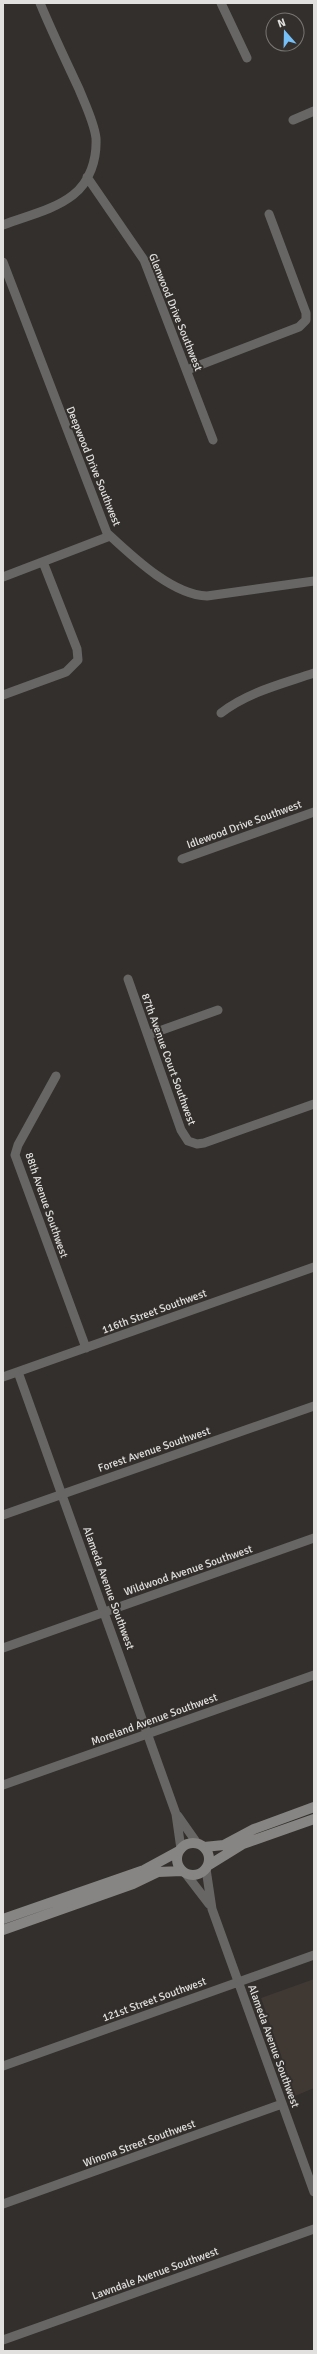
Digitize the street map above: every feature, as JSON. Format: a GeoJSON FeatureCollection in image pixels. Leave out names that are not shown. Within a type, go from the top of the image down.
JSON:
{"type":"FeatureCollection","features":[{"type":"Feature","properties":{"kind":"main road"},"geometry":{"type":"LineString","coordinates":[[3,1919],[144,1870],[180,1850],[187,1844],[224,1845],[254,1829],[314,1807]]}},
{"type":"Feature","properties":{"kind":"main road"},"geometry":{"type":"LineString","coordinates":[[3,1930],[133,1884],[158,1872],[184,1872],[197,1875],[244,1844],[314,1819]]}},
{"type":"Feature","properties":{"kind":"main road"},"geometry":{"type":"LineString","coordinates":[[200,1845],[209,1854],[207,1867]]}},
{"type":"Feature","properties":{"kind":"main road"},"geometry":{"type":"LineString","coordinates":[[180,1850],[177,1861],[184,1872]]}},
{"type":"Feature","properties":{"kind":"street"},"geometry":{"type":"LineString","coordinates":[[3,225],[65,201],[78,191],[87,177],[95,157],[94,129],[40,3]]}},
{"type":"Feature","properties":{"kind":"street"},"geometry":{"type":"LineString","coordinates":[[221,3],[247,58]]}},
{"type":"Feature","properties":{"kind":"street"},"geometry":{"type":"LineString","coordinates":[[293,120],[314,111]]}},
{"type":"Feature","properties":{"kind":"street","name":"Glenwood Drive Southwest"},"geometry":{"type":"LineString","coordinates":[[87,177],[144,260],[213,440]]}},
{"type":"Feature","properties":{"kind":"street"},"geometry":{"type":"LineString","coordinates":[[187,370],[304,324],[306,320],[306,313],[269,214]]}},
{"type":"Feature","properties":{"kind":"street","name":"Deepwood Drive Southwest"},"geometry":{"type":"LineString","coordinates":[[3,262],[104,528],[110,536],[132,555],[170,583],[191,594],[207,596],[314,581]]}},
{"type":"Feature","properties":{"kind":"street"},"geometry":{"type":"LineString","coordinates":[[3,577],[110,536]]}},
{"type":"Feature","properties":{"kind":"street"},"geometry":{"type":"LineString","coordinates":[[3,695],[66,672],[76,663],[78,656],[77,649],[43,562]]}},
{"type":"Feature","properties":{"kind":"street"},"geometry":{"type":"LineString","coordinates":[[221,713],[236,702],[264,689],[314,673]]}},
{"type":"Feature","properties":{"kind":"street","name":"Idlewood Drive Southwest"},"geometry":{"type":"LineString","coordinates":[[182,859],[314,812]]}},
{"type":"Feature","properties":{"kind":"street","name":"87th Avenue Court Southwest"},"geometry":{"type":"LineString","coordinates":[[128,979],[184,1137],[191,1143],[204,1143],[314,1104]]}},
{"type":"Feature","properties":{"kind":"street"},"geometry":{"type":"LineString","coordinates":[[148,1035],[218,1010]]}},
{"type":"Feature","properties":{"kind":"street","name":"88th Avenue Southwest"},"geometry":{"type":"LineString","coordinates":[[56,1076],[18,1145],[16,1155],[86,1348]]}},
{"type":"Feature","properties":{"kind":"street","name":"116th Street Southwest"},"geometry":{"type":"LineString","coordinates":[[3,1377],[314,1267]]}},
{"type":"Feature","properties":{"kind":"street","name":"Alameda Avenue Southwest"},"geometry":{"type":"LineString","coordinates":[[18,1372],[149,1733],[176,1814],[180,1850]]}},
{"type":"Feature","properties":{"kind":"street","name":"Forest Avenue Southwest"},"geometry":{"type":"LineString","coordinates":[[3,1515],[314,1406]]}},
{"type":"Feature","properties":{"kind":"street","name":"Wildwood Avenue Southwest"},"geometry":{"type":"LineString","coordinates":[[3,1648],[314,1538]]}},
{"type":"Feature","properties":{"kind":"street","name":"Moreland Avenue Southwest"},"geometry":{"type":"LineString","coordinates":[[3,1785],[314,1675]]}},
{"type":"Feature","properties":{"kind":"street","name":"Alameda Avenue Southwest"},"geometry":{"type":"LineString","coordinates":[[176,1814],[200,1845]]}},
{"type":"Feature","properties":{"kind":"street","name":"Alameda Avenue Southwest"},"geometry":{"type":"LineString","coordinates":[[207,1867],[212,1908],[314,2192]]}},
{"type":"Feature","properties":{"kind":"street","name":"Alameda Avenue Southwest"},"geometry":{"type":"LineString","coordinates":[[184,1872],[212,1908]]}},
{"type":"Feature","properties":{"kind":"street","name":"121st Street Southwest"},"geometry":{"type":"LineString","coordinates":[[3,2066],[314,1955]]}},
{"type":"Feature","properties":{"kind":"street","name":"Winona Street Southwest"},"geometry":{"type":"LineString","coordinates":[[3,2204],[282,2104]]}},
{"type":"Feature","properties":{"kind":"street","name":"Lawndale Avenue Southwest"},"geometry":{"type":"LineString","coordinates":[[3,2340],[314,2229]]}},
{"type":"Feature","properties":{"kind":"shaded area"},"geometry":{"type":"Polygon","coordinates":[[[314,1979],[314,2088],[295,2096],[261,1998],[314,1979]]]}}]}
